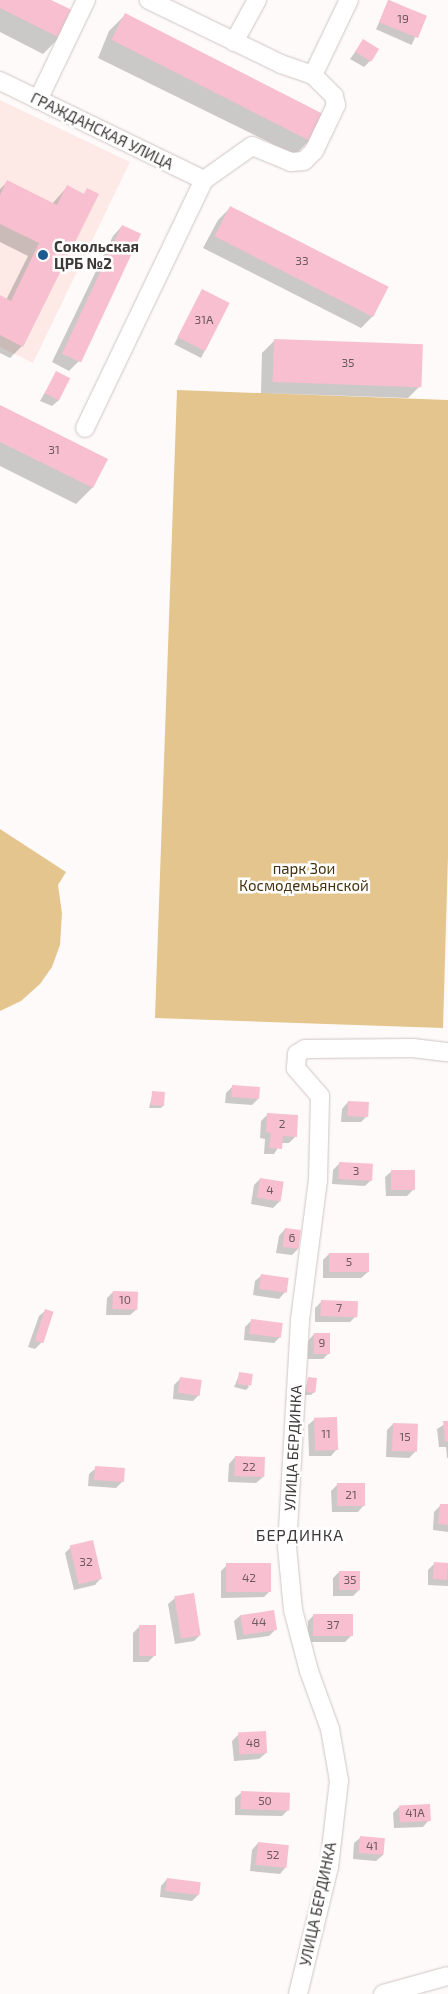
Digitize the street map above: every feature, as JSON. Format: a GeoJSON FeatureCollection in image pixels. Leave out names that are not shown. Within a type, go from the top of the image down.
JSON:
{"type":"FeatureCollection","features":[{"type":"Feature","properties":{"kind":"street"},"geometry":{"type":"LineString","coordinates":[[38,100],[86,0]]}},
{"type":"Feature","properties":{"kind":"street"},"geometry":{"type":"LineString","coordinates":[[85,428],[204,180],[252,146],[291,162],[309,157],[336,104],[329,89],[313,75],[281,64],[149,0]]}},
{"type":"Feature","properties":{"kind":"street"},"geometry":{"type":"LineString","coordinates":[[234,42],[257,0]]}},
{"type":"Feature","properties":{"kind":"street"},"geometry":{"type":"LineString","coordinates":[[313,75],[349,0]]}},
{"type":"Feature","properties":{"kind":"street","name":"ГРАЖДАНСКАЯ УЛИЦА"},"geometry":{"type":"LineString","coordinates":[[0,81],[204,180]]}},
{"type":"Feature","properties":{"kind":"street","name":"УЛИЦА БЕРДИНКА"},"geometry":{"type":"LineString","coordinates":[[298,1994],[328,1867],[339,1781],[330,1729],[309,1671],[293,1610],[287,1547],[300,1320],[318,1180],[320,1096],[296,1068],[297,1054],[305,1049],[412,1048],[448,1052]]}},
{"type":"Feature","properties":{"kind":"street"},"geometry":{"type":"LineString","coordinates":[[383,1994],[448,1976]]}},
{"type":"Feature","properties":{"kind":"shaded area","name":"Сокольская ЦРБ №2"},"geometry":{"type":"Polygon","coordinates":[[[0,100],[130,162],[33,363],[0,347],[0,100]]]}},
{"type":"Feature","properties":{"kind":"green space","name":"парк Зои Космодемьянской"},"geometry":{"type":"Polygon","coordinates":[[[177,390],[448,400],[448,856],[443,1028],[155,1018],[177,390]]]}},
{"type":"Feature","properties":{"kind":"green space"},"geometry":{"type":"Polygon","coordinates":[[[0,829],[66,872],[58,885],[62,913],[60,945],[52,967],[40,984],[21,1001],[0,1011],[0,829]]]}},
{"type":"Feature","properties":{"kind":"building"},"geometry":{"type":"Polygon","coordinates":[[[0,0],[51,0],[74,11],[60,38],[0,8],[0,0]]]}},
{"type":"Feature","properties":{"kind":"building"},"geometry":{"type":"Polygon","coordinates":[[[388,0],[427,16],[418,38],[379,22],[388,0]]]}},
{"type":"Feature","properties":{"kind":"building"},"geometry":{"type":"Polygon","coordinates":[[[125,13],[324,114],[310,141],[111,40],[125,13]]]}},
{"type":"Feature","properties":{"kind":"building"},"geometry":{"type":"Polygon","coordinates":[[[363,39],[379,49],[371,62],[355,52],[363,39]]]}},
{"type":"Feature","properties":{"kind":"building"},"geometry":{"type":"Polygon","coordinates":[[[7,180],[57,205],[67,185],[84,194],[87,188],[99,194],[23,347],[0,335],[0,295],[11,301],[39,243],[0,224],[0,195],[7,180]]]}},
{"type":"Feature","properties":{"kind":"building"},"geometry":{"type":"Polygon","coordinates":[[[230,206],[389,287],[373,317],[215,236],[230,206]]]}},
{"type":"Feature","properties":{"kind":"building"},"geometry":{"type":"Polygon","coordinates":[[[122,225],[141,234],[81,363],[62,354],[122,225]]]}},
{"type":"Feature","properties":{"kind":"building"},"geometry":{"type":"Polygon","coordinates":[[[202,289],[230,303],[205,351],[177,337],[202,289]]]}},
{"type":"Feature","properties":{"kind":"building"},"geometry":{"type":"Polygon","coordinates":[[[274,339],[423,344],[421,387],[272,382],[274,339]]]}},
{"type":"Feature","properties":{"kind":"building"},"geometry":{"type":"Polygon","coordinates":[[[56,371],[70,378],[59,401],[45,393],[56,371]]]}},
{"type":"Feature","properties":{"kind":"building"},"geometry":{"type":"Polygon","coordinates":[[[0,405],[108,459],[93,488],[0,442],[0,405]]]}},
{"type":"Feature","properties":{"kind":"building"},"geometry":{"type":"Polygon","coordinates":[[[232,1085],[260,1087],[259,1099],[231,1097],[232,1085]]]}},
{"type":"Feature","properties":{"kind":"building"},"geometry":{"type":"Polygon","coordinates":[[[152,1091],[165,1092],[164,1106],[151,1105],[152,1091]]]}},
{"type":"Feature","properties":{"kind":"building"},"geometry":{"type":"Polygon","coordinates":[[[348,1101],[369,1102],[368,1117],[347,1116],[348,1101]]]}},
{"type":"Feature","properties":{"kind":"building"},"geometry":{"type":"Polygon","coordinates":[[[267,1113],[298,1115],[297,1137],[283,1136],[282,1149],[269,1148],[271,1133],[266,1132],[267,1113]]]}},
{"type":"Feature","properties":{"kind":"building"},"geometry":{"type":"Polygon","coordinates":[[[339,1162],[373,1164],[372,1181],[338,1179],[339,1162]]]}},
{"type":"Feature","properties":{"kind":"building"},"geometry":{"type":"Polygon","coordinates":[[[391,1170],[415,1170],[415,1190],[391,1190],[391,1170]]]}},
{"type":"Feature","properties":{"kind":"building"},"geometry":{"type":"Polygon","coordinates":[[[260,1178],[284,1182],[281,1202],[257,1198],[260,1178]]]}},
{"type":"Feature","properties":{"kind":"building"},"geometry":{"type":"Polygon","coordinates":[[[285,1228],[301,1230],[299,1249],[283,1247],[285,1228]]]}},
{"type":"Feature","properties":{"kind":"building"},"geometry":{"type":"Polygon","coordinates":[[[329,1253],[369,1253],[369,1272],[329,1272],[329,1253]]]}},
{"type":"Feature","properties":{"kind":"building"},"geometry":{"type":"Polygon","coordinates":[[[261,1274],[289,1278],[287,1293],[259,1289],[261,1274]]]}},
{"type":"Feature","properties":{"kind":"building"},"geometry":{"type":"Polygon","coordinates":[[[113,1291],[138,1292],[137,1310],[112,1309],[113,1291]]]}},
{"type":"Feature","properties":{"kind":"building"},"geometry":{"type":"Polygon","coordinates":[[[321,1300],[358,1301],[357,1317],[320,1316],[321,1300]]]}},
{"type":"Feature","properties":{"kind":"building"},"geometry":{"type":"Polygon","coordinates":[[[45,1309],[54,1312],[43,1343],[35,1340],[45,1309]]]}},
{"type":"Feature","properties":{"kind":"building"},"geometry":{"type":"Polygon","coordinates":[[[251,1319],[283,1323],[281,1338],[249,1334],[251,1319]]]}},
{"type":"Feature","properties":{"kind":"building"},"geometry":{"type":"Polygon","coordinates":[[[314,1333],[330,1333],[330,1354],[314,1354],[314,1333]]]}},
{"type":"Feature","properties":{"kind":"building"},"geometry":{"type":"Polygon","coordinates":[[[239,1372],[253,1374],[251,1386],[237,1384],[239,1372]]]}},
{"type":"Feature","properties":{"kind":"building"},"geometry":{"type":"Polygon","coordinates":[[[180,1377],[202,1380],[200,1396],[178,1393],[180,1377]]]}},
{"type":"Feature","properties":{"kind":"building"},"geometry":{"type":"Polygon","coordinates":[[[308,1377],[317,1378],[315,1393],[306,1392],[308,1377]]]}},
{"type":"Feature","properties":{"kind":"building"},"geometry":{"type":"Polygon","coordinates":[[[337,1417],[338,1450],[315,1451],[314,1418],[337,1417]]]}},
{"type":"Feature","properties":{"kind":"building"},"geometry":{"type":"Polygon","coordinates":[[[443,1421],[448,1421],[448,1441],[445,1442],[443,1421]]]}},
{"type":"Feature","properties":{"kind":"building"},"geometry":{"type":"Polygon","coordinates":[[[393,1423],[418,1424],[417,1452],[392,1451],[393,1423]]]}},
{"type":"Feature","properties":{"kind":"building"},"geometry":{"type":"Polygon","coordinates":[[[235,1456],[265,1457],[264,1477],[234,1476],[235,1456]]]}},
{"type":"Feature","properties":{"kind":"building"},"geometry":{"type":"Polygon","coordinates":[[[95,1466],[125,1468],[124,1482],[94,1480],[95,1466]]]}},
{"type":"Feature","properties":{"kind":"building"},"geometry":{"type":"Polygon","coordinates":[[[337,1483],[365,1483],[365,1506],[337,1506],[337,1483]]]}},
{"type":"Feature","properties":{"kind":"building"},"geometry":{"type":"Polygon","coordinates":[[[440,1504],[448,1504],[448,1525],[438,1524],[440,1504]]]}},
{"type":"Feature","properties":{"kind":"building"},"geometry":{"type":"Polygon","coordinates":[[[93,1540],[102,1579],[79,1584],[70,1545],[93,1540]]]}},
{"type":"Feature","properties":{"kind":"building"},"geometry":{"type":"Polygon","coordinates":[[[434,1562],[448,1563],[447,1580],[433,1579],[434,1562]]]}},
{"type":"Feature","properties":{"kind":"building"},"geometry":{"type":"Polygon","coordinates":[[[226,1563],[271,1563],[271,1592],[226,1592],[226,1563]]]}},
{"type":"Feature","properties":{"kind":"building"},"geometry":{"type":"Polygon","coordinates":[[[339,1571],[360,1571],[360,1590],[339,1590],[339,1571]]]}},
{"type":"Feature","properties":{"kind":"building"},"geometry":{"type":"Polygon","coordinates":[[[194,1593],[201,1635],[181,1639],[174,1596],[194,1593]]]}},
{"type":"Feature","properties":{"kind":"building"},"geometry":{"type":"Polygon","coordinates":[[[274,1610],[277,1630],[244,1635],[240,1615],[274,1610]]]}},
{"type":"Feature","properties":{"kind":"building"},"geometry":{"type":"Polygon","coordinates":[[[313,1614],[353,1614],[353,1636],[313,1636],[313,1614]]]}},
{"type":"Feature","properties":{"kind":"building"},"geometry":{"type":"Polygon","coordinates":[[[139,1625],[156,1625],[156,1656],[139,1656],[139,1625]]]}},
{"type":"Feature","properties":{"kind":"building"},"geometry":{"type":"Polygon","coordinates":[[[266,1731],[267,1753],[239,1754],[238,1732],[266,1731]]]}},
{"type":"Feature","properties":{"kind":"building"},"geometry":{"type":"Polygon","coordinates":[[[241,1791],[290,1793],[289,1811],[240,1809],[241,1791]]]}},
{"type":"Feature","properties":{"kind":"building"},"geometry":{"type":"Polygon","coordinates":[[[430,1804],[431,1821],[400,1823],[399,1806],[430,1804]]]}},
{"type":"Feature","properties":{"kind":"building"},"geometry":{"type":"Polygon","coordinates":[[[360,1836],[385,1838],[383,1855],[359,1853],[360,1836]]]}},
{"type":"Feature","properties":{"kind":"building"},"geometry":{"type":"Polygon","coordinates":[[[258,1842],[289,1845],[286,1868],[256,1865],[258,1842]]]}},
{"type":"Feature","properties":{"kind":"building"},"geometry":{"type":"Polygon","coordinates":[[[167,1878],[201,1882],[199,1895],[165,1891],[167,1878]]]}},
{"type":"Feature","properties":{"kind":"place","name":"Сокольская ЦРБ №2"},"geometry":{"type":"Point","coordinates":[43,255]}},
{"type":"Feature","properties":{"kind":"district","name":"БЕРДИНКА"},"geometry":{"type":"Point","coordinates":[300,1535]}}]}
